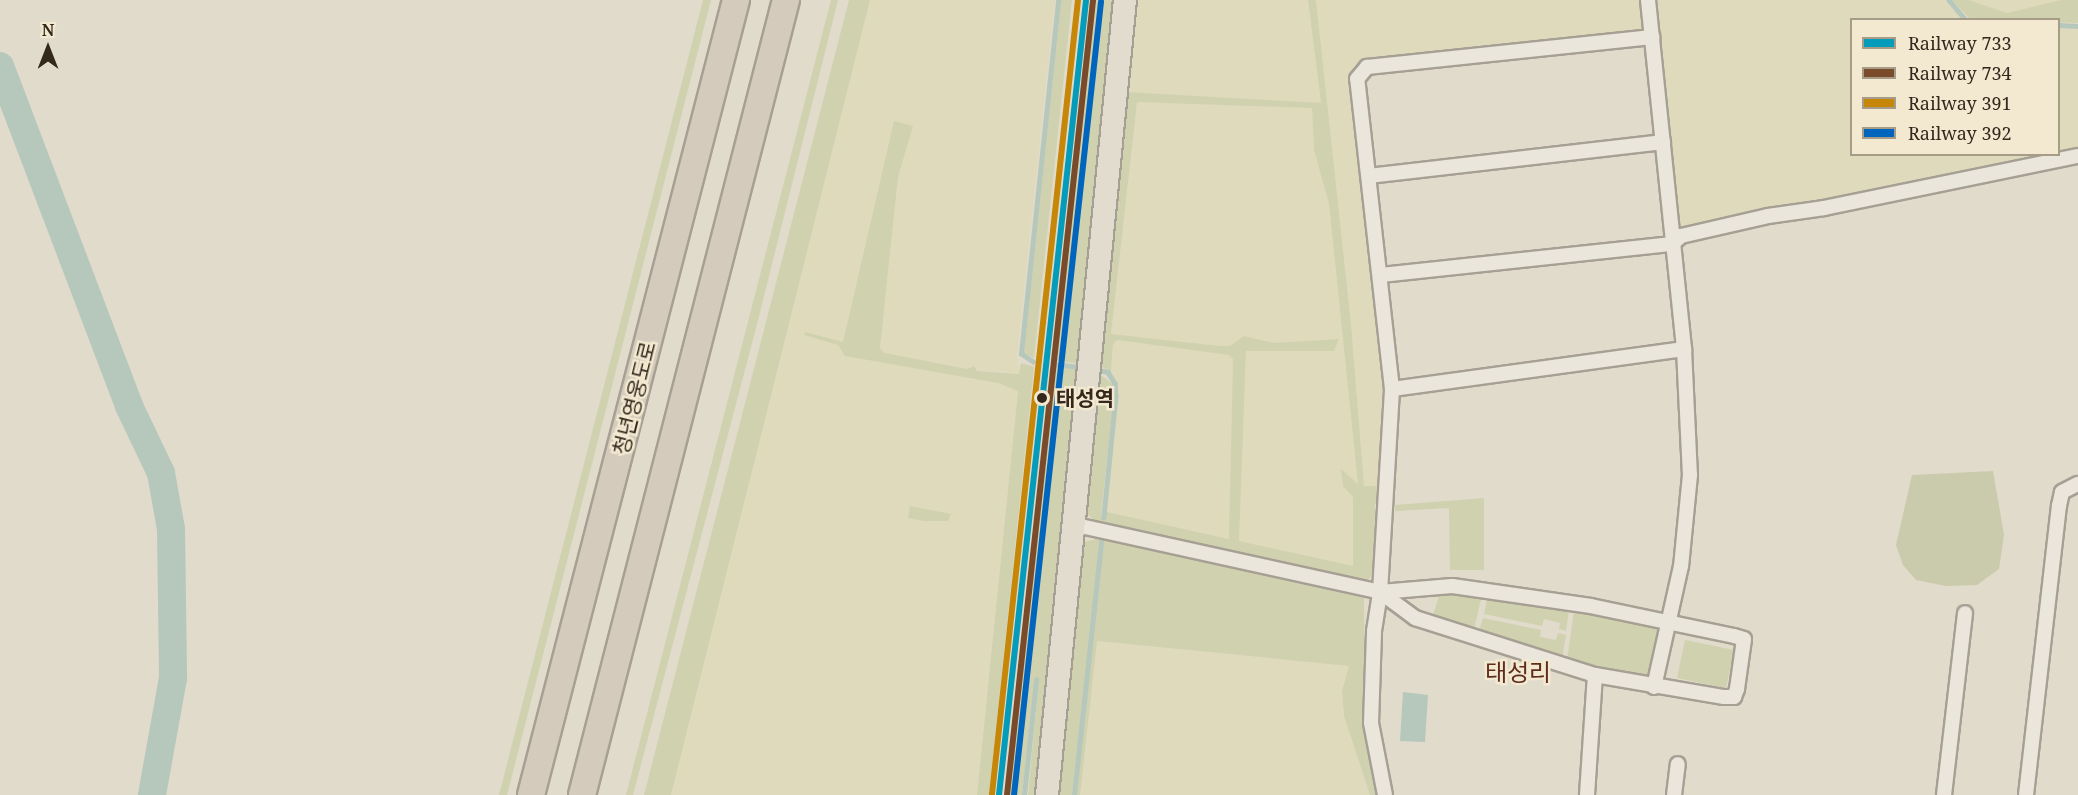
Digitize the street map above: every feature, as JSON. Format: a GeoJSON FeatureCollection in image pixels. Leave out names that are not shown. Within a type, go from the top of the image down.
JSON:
{"type":"FeatureCollection","features":[{"type":"Feature","properties":{"kind":"highway","name":"청년영웅도로"},"geometry":{"type":"LineString","coordinates":[[531,795],[736,0]]}},
{"type":"Feature","properties":{"kind":"highway"},"geometry":{"type":"LineString","coordinates":[[582,795],[786,0]]}},
{"type":"Feature","properties":{"kind":"main road"},"geometry":{"type":"LineString","coordinates":[[1047,795],[1076,525],[1125,0]]}},
{"type":"Feature","properties":{"kind":"street"},"geometry":{"type":"LineString","coordinates":[[1648,0],[1684,349],[1690,475],[1686,530],[1654,687]]}},
{"type":"Feature","properties":{"kind":"street"},"geometry":{"type":"LineString","coordinates":[[1385,795],[1371,723],[1374,631],[1380,592],[1392,389],[1381,275],[1357,79],[1367,67],[1652,37]]}},
{"type":"Feature","properties":{"kind":"street"},"geometry":{"type":"LineString","coordinates":[[1369,176],[1663,142]]}},
{"type":"Feature","properties":{"kind":"street"},"geometry":{"type":"LineString","coordinates":[[1381,275],[1672,244],[1682,236],[1768,216],[1824,208],[2078,156]]}},
{"type":"Feature","properties":{"kind":"street"},"geometry":{"type":"LineString","coordinates":[[1392,389],[1684,349]]}},
{"type":"Feature","properties":{"kind":"street"},"geometry":{"type":"LineString","coordinates":[[2026,795],[2059,506],[2062,492],[2078,484]]}},
{"type":"Feature","properties":{"kind":"street"},"geometry":{"type":"LineString","coordinates":[[1076,525],[1380,592],[1452,586],[1669,621],[1744,639],[1737,689],[1734,697],[1724,698],[1595,675],[1415,618],[1380,592]]}},
{"type":"Feature","properties":{"kind":"street"},"geometry":{"type":"LineString","coordinates":[[1944,795],[1965,613]]}},
{"type":"Feature","properties":{"kind":"street"},"geometry":{"type":"LineString","coordinates":[[1587,795],[1595,675]]}},
{"type":"Feature","properties":{"kind":"street"},"geometry":{"type":"LineString","coordinates":[[1674,795],[1678,764]]}},
{"type":"Feature","properties":{"kind":"shaded area"},"geometry":{"type":"Polygon","coordinates":[[[870,0],[1055,0],[1017,356],[1020,374],[977,370],[974,366],[967,369],[885,353],[880,348],[898,177],[913,126],[894,121],[843,342],[804,334],[838,345],[845,356],[998,383],[1018,390],[977,795],[671,795],[870,0]],[[910,506],[908,518],[950,514],[910,506]]]}},
{"type":"Feature","properties":{"kind":"shaded area"},"geometry":{"type":"Polygon","coordinates":[[[1137,0],[1308,0],[1321,103],[1127,92],[1137,0]]]}},
{"type":"Feature","properties":{"kind":"shaded area"},"geometry":{"type":"Polygon","coordinates":[[[1316,0],[1643,0],[1646,29],[1353,65],[1384,370],[1382,486],[1364,486],[1351,324],[1316,0]]]}},
{"type":"Feature","properties":{"kind":"shaded area"},"geometry":{"type":"Polygon","coordinates":[[[1654,0],[1946,0],[1960,18],[1850,18],[1850,156],[2050,156],[1824,205],[1678,233],[1654,0]]]}},
{"type":"Feature","properties":{"kind":"shaded area"},"geometry":{"type":"Polygon","coordinates":[[[1969,0],[2061,0],[2007,13],[1969,0]]]}},
{"type":"Feature","properties":{"kind":"shaded area"},"geometry":{"type":"Polygon","coordinates":[[[2060,28],[2078,29],[2078,150],[2060,154],[2060,28]]]}},
{"type":"Feature","properties":{"kind":"shaded area"},"geometry":{"type":"Polygon","coordinates":[[[1137,102],[1312,108],[1314,150],[1329,204],[1358,485],[1342,470],[1343,486],[1353,497],[1353,566],[1239,541],[1246,351],[1334,351],[1339,339],[1274,343],[1244,336],[1230,346],[1220,346],[1111,335],[1137,102]]]}},
{"type":"Feature","properties":{"kind":"shaded area"},"geometry":{"type":"Polygon","coordinates":[[[1117,340],[1230,355],[1233,359],[1230,539],[1107,512],[1118,393],[1111,371],[1113,344],[1117,340]]]}},
{"type":"Feature","properties":{"kind":"shaded area"},"geometry":{"type":"Polygon","coordinates":[[[1096,641],[1349,666],[1342,691],[1344,716],[1370,795],[1080,795],[1096,641]]]}},
{"type":"Feature","properties":{"kind":"shaded area"},"geometry":{"type":"Polygon","coordinates":[[[1403,692],[1428,695],[1425,742],[1400,741],[1403,692]]]}},
{"type":"Feature","properties":{"kind":"green space"},"geometry":{"type":"Polygon","coordinates":[[[703,0],[711,0],[507,795],[499,795],[703,0]]]}},
{"type":"Feature","properties":{"kind":"green space"},"geometry":{"type":"Polygon","coordinates":[[[831,0],[838,0],[756,328],[633,795],[626,795],[831,0]]]}},
{"type":"Feature","properties":{"kind":"green space"},"geometry":{"type":"Polygon","coordinates":[[[849,0],[870,0],[671,795],[644,795],[849,0]]]}},
{"type":"Feature","properties":{"kind":"green space"},"geometry":{"type":"Polygon","coordinates":[[[1061,0],[1072,0],[1034,358],[1024,353],[1061,0]]]}},
{"type":"Feature","properties":{"kind":"green space"},"geometry":{"type":"Polygon","coordinates":[[[1090,0],[1119,0],[1081,364],[1051,360],[1090,0]]]}},
{"type":"Feature","properties":{"kind":"green space"},"geometry":{"type":"Polygon","coordinates":[[[1308,0],[1316,0],[1351,324],[1364,486],[1382,486],[1375,505],[1374,573],[1366,582],[1099,524],[1085,512],[1098,373],[1113,384],[1114,396],[1101,515],[1104,518],[1107,512],[1229,539],[1233,359],[1229,355],[1117,340],[1113,344],[1111,371],[1099,366],[1127,92],[1321,103],[1308,0]],[[1137,102],[1111,334],[1220,346],[1230,346],[1244,336],[1274,343],[1339,339],[1334,351],[1246,351],[1239,541],[1353,566],[1353,497],[1343,486],[1341,469],[1358,484],[1329,204],[1314,150],[1312,108],[1137,102]]]}},
{"type":"Feature","properties":{"kind":"green space"},"geometry":{"type":"Polygon","coordinates":[[[1952,0],[1969,0],[2007,13],[2061,0],[2078,0],[2078,23],[2060,22],[2060,18],[1969,18],[1952,0]]]}},
{"type":"Feature","properties":{"kind":"green space"},"geometry":{"type":"Polygon","coordinates":[[[894,121],[913,126],[898,177],[880,348],[885,353],[967,369],[974,366],[977,371],[1019,374],[1021,363],[1034,367],[989,795],[977,795],[1018,391],[998,383],[845,356],[838,345],[804,335],[805,332],[843,342],[894,121]]]}},
{"type":"Feature","properties":{"kind":"green space"},"geometry":{"type":"Polygon","coordinates":[[[1055,367],[1082,370],[1037,795],[1028,795],[1039,679],[1035,678],[1022,795],[1006,795],[1055,367]]]}},
{"type":"Feature","properties":{"kind":"green space"},"geometry":{"type":"Polygon","coordinates":[[[1993,471],[2004,535],[1999,569],[1977,585],[1946,586],[1916,580],[1903,565],[1896,545],[1912,475],[1993,471]]]}},
{"type":"Feature","properties":{"kind":"green space"},"geometry":{"type":"Polygon","coordinates":[[[1484,498],[1484,570],[1450,570],[1449,508],[1395,511],[1395,505],[1484,498]]]}},
{"type":"Feature","properties":{"kind":"green space"},"geometry":{"type":"Polygon","coordinates":[[[910,506],[951,514],[948,521],[908,518],[910,506]]]}},
{"type":"Feature","properties":{"kind":"green space"},"geometry":{"type":"Polygon","coordinates":[[[1099,538],[1364,598],[1365,721],[1379,795],[1370,795],[1344,716],[1342,691],[1349,666],[1097,641],[1080,795],[1076,795],[1101,544],[1072,795],[1055,795],[1082,543],[1099,538]]]}},
{"type":"Feature","properties":{"kind":"green space"},"geometry":{"type":"Polygon","coordinates":[[[1440,593],[1481,599],[1474,629],[1433,615],[1440,593]]]}},
{"type":"Feature","properties":{"kind":"green space"},"geometry":{"type":"Polygon","coordinates":[[[1487,599],[1569,610],[1566,631],[1559,629],[1560,623],[1544,619],[1542,626],[1484,614],[1487,599]]]}},
{"type":"Feature","properties":{"kind":"green space"},"geometry":{"type":"Polygon","coordinates":[[[1574,611],[1659,625],[1648,680],[1567,661],[1574,611]]]}},
{"type":"Feature","properties":{"kind":"green space"},"geometry":{"type":"Polygon","coordinates":[[[1483,618],[1541,630],[1540,637],[1556,640],[1558,633],[1566,635],[1562,659],[1479,631],[1483,618]]]}},
{"type":"Feature","properties":{"kind":"green space"},"geometry":{"type":"Polygon","coordinates":[[[1685,640],[1734,650],[1726,688],[1677,678],[1685,640]]]}},
{"type":"Feature","properties":{"kind":"waterway"},"geometry":{"type":"LineString","coordinates":[[1033,362],[1021,354],[1058,0]]}},
{"type":"Feature","properties":{"kind":"waterway"},"geometry":{"type":"LineString","coordinates":[[1949,0],[1964,18]]}},
{"type":"Feature","properties":{"kind":"waterway"},"geometry":{"type":"LineString","coordinates":[[2060,25],[2078,26]]}},
{"type":"Feature","properties":{"kind":"waterway"},"geometry":{"type":"LineString","coordinates":[[0,66],[129,406],[161,473],[171,529],[173,678],[152,795]]}},
{"type":"Feature","properties":{"kind":"waterway"},"geometry":{"type":"LineString","coordinates":[[1053,364],[1083,367]]}},
{"type":"Feature","properties":{"kind":"waterway"},"geometry":{"type":"LineString","coordinates":[[1094,369],[1108,372],[1115,383],[1116,396],[1104,517]]}},
{"type":"Feature","properties":{"kind":"waterway"},"geometry":{"type":"LineString","coordinates":[[1074,795],[1101,541]]}},
{"type":"Feature","properties":{"kind":"waterway"},"geometry":{"type":"LineString","coordinates":[[1024,795],[1036,680]]}},
{"type":"Feature","properties":{"kind":"rail line","name":"391"},"geometry":{"type":"LineString","coordinates":[[992,794],[1078,0]]}},
{"type":"Feature","properties":{"kind":"rail line","name":"733"},"geometry":{"type":"LineString","coordinates":[[999,795],[1086,0]]}},
{"type":"Feature","properties":{"kind":"rail line","name":"734"},"geometry":{"type":"LineString","coordinates":[[1007,795],[1093,1]]}},
{"type":"Feature","properties":{"kind":"rail line","name":"392"},"geometry":{"type":"LineString","coordinates":[[1014,795],[1101,2]]}},
{"type":"Feature","properties":{"kind":"place","name":"태성역"},"geometry":{"type":"Point","coordinates":[1042,398]}},
{"type":"Feature","properties":{"kind":"district","name":"태성리"},"geometry":{"type":"Point","coordinates":[1518,672]}}]}
